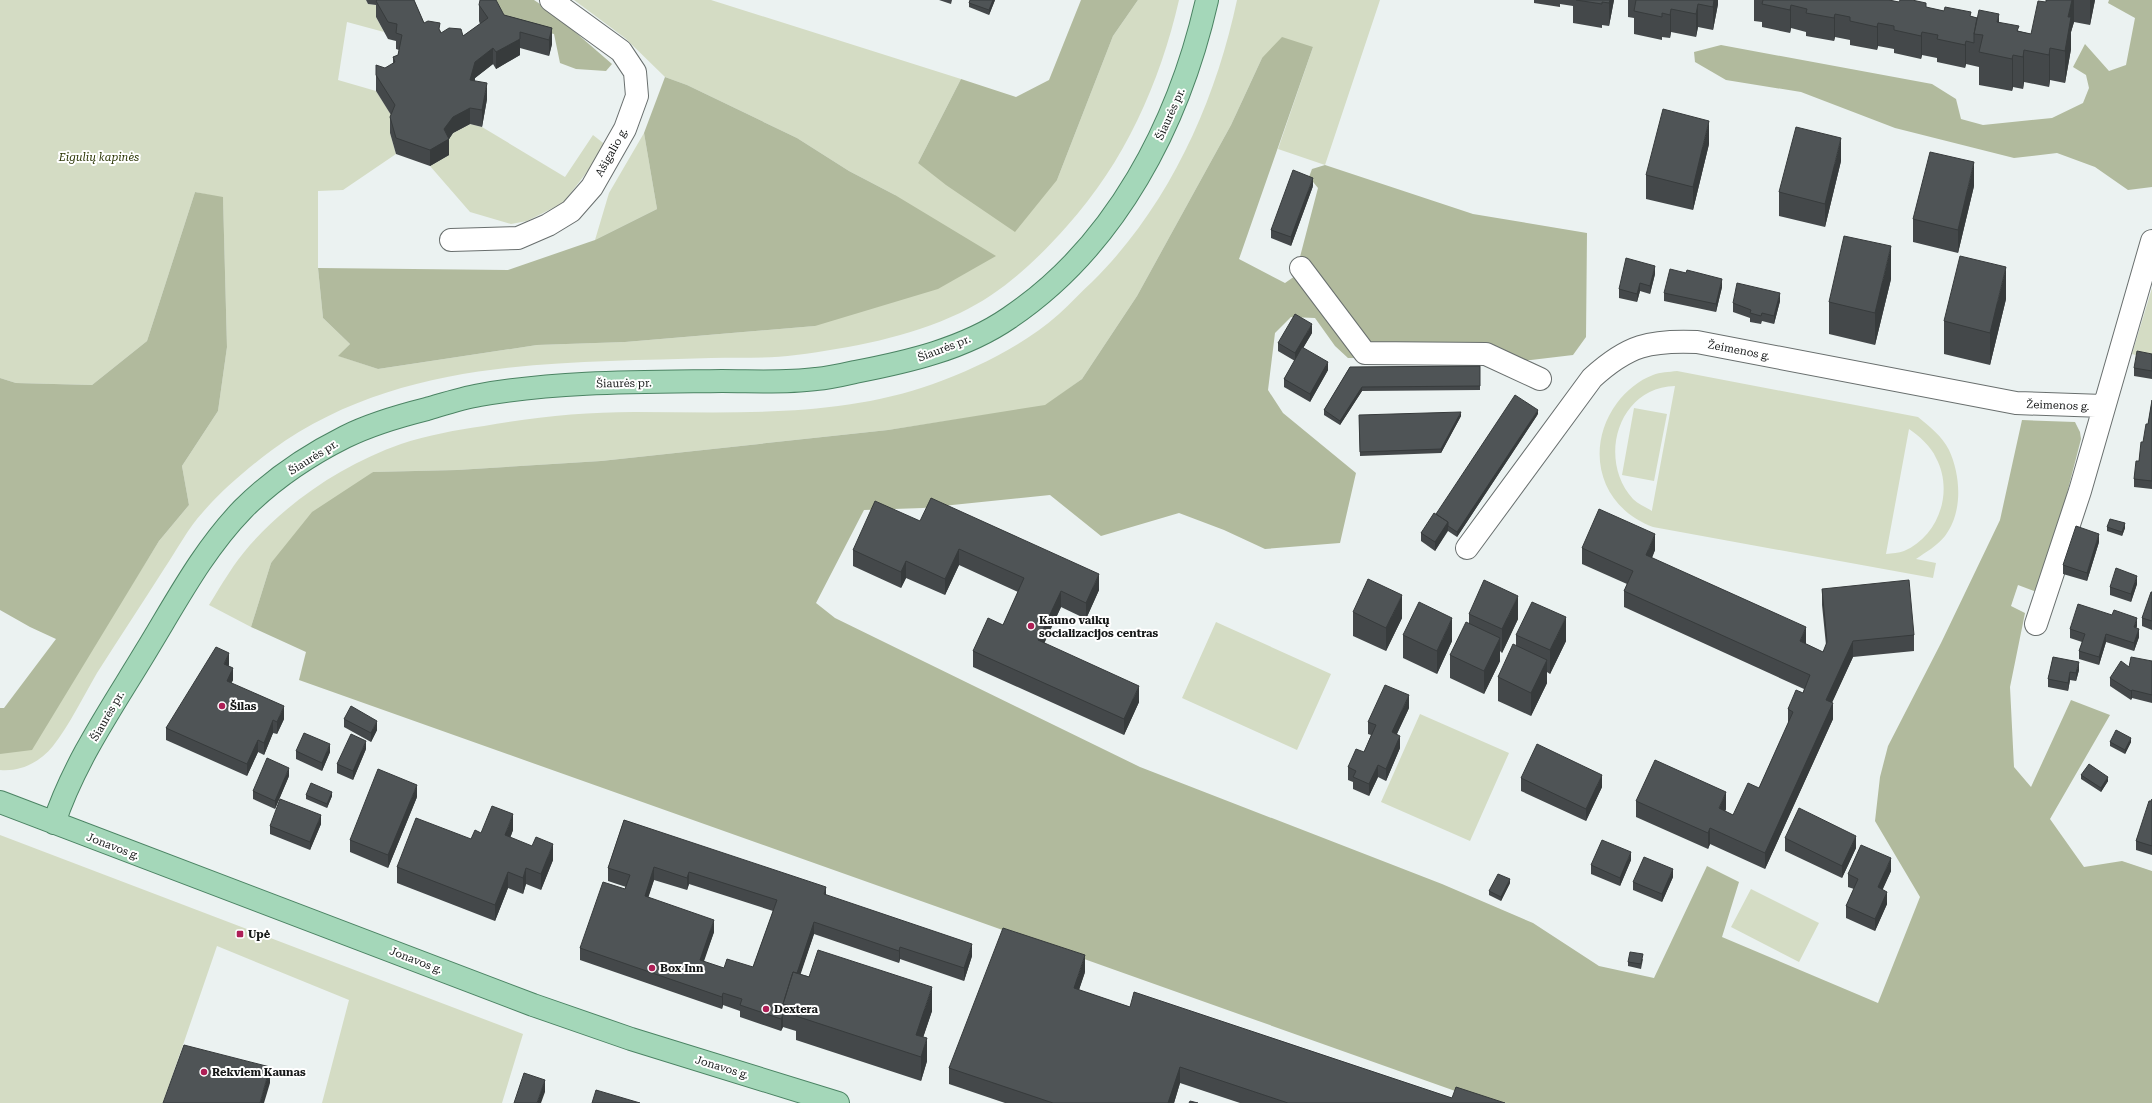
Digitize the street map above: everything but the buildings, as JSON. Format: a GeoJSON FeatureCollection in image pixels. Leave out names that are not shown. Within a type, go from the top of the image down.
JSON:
{"type":"FeatureCollection","features":[{"type":"Feature","properties":{"kind":"main road","name":"Šiaurės pr."},"geometry":{"type":"LineString","coordinates":[[54,823],[63,796],[93,740],[214,542],[245,506],[307,459],[345,437],[404,414],[479,395],[588,383],[816,380],[902,363],[957,345],[1007,320],[1048,289],[1070,268],[1100,233],[1122,202],[1154,151],[1181,92],[1207,0]]}},
{"type":"Feature","properties":{"kind":"main road","name":"Jonavos g."},"geometry":{"type":"LineString","coordinates":[[0,802],[534,1005],[631,1039],[838,1103]]}},
{"type":"Feature","properties":{"kind":"street","name":"Ašigalio g."},"geometry":{"type":"LineString","coordinates":[[452,240],[518,238],[548,225],[571,212],[592,187],[625,129],[638,96],[635,72],[621,51],[550,0]]}},
{"type":"Feature","properties":{"kind":"street","name":"Žeimenos g."},"geometry":{"type":"LineString","coordinates":[[2036,624],[2080,491],[2103,406],[2152,240]]}},
{"type":"Feature","properties":{"kind":"street"},"geometry":{"type":"LineString","coordinates":[[1301,268],[1365,353],[1486,354],[1540,379]]}},
{"type":"Feature","properties":{"kind":"street","name":"Žeimenos g."},"geometry":{"type":"LineString","coordinates":[[1467,548],[1592,378],[1612,360],[1633,348],[1670,341],[1697,342],[2016,404],[2103,406]]}},
{"type":"Feature","properties":{"kind":"green space","name":"Eigulių kapinės"},"geometry":{"type":"Polygon","coordinates":[[[0,0],[366,0],[368,4],[387,6],[376,17],[384,32],[347,22],[338,80],[376,91],[395,121],[390,133],[396,154],[343,190],[318,191],[318,268],[323,318],[350,344],[339,356],[378,369],[537,345],[625,342],[815,326],[895,195],[849,171],[797,138],[687,85],[665,77],[625,38],[574,0],[711,0],[961,79],[918,163],[1057,180],[1113,36],[1138,0],[1179,0],[1162,61],[1150,91],[1122,149],[1106,176],[1087,202],[1043,252],[1018,275],[990,296],[960,313],[921,329],[838,349],[775,357],[597,361],[483,371],[428,381],[374,397],[321,420],[272,450],[245,471],[211,503],[187,532],[105,660],[71,720],[53,746],[42,757],[30,765],[23,768],[0,770],[0,754],[123,599],[159,541],[189,505],[182,466],[218,411],[227,347],[223,198],[195,192],[147,341],[92,385],[16,383],[0,378],[0,0]]]}},
{"type":"Feature","properties":{"kind":"green space"},"geometry":{"type":"Polygon","coordinates":[[[495,0],[534,0],[552,12],[612,64],[606,71],[576,69],[560,63],[554,34],[509,24],[495,0]]]}},
{"type":"Feature","properties":{"kind":"green space"},"geometry":{"type":"Polygon","coordinates":[[[1081,0],[1138,0],[1113,36],[1057,180],[1015,232],[946,185],[918,163],[961,79],[1016,97],[1049,80],[1081,0]]]}},
{"type":"Feature","properties":{"kind":"green space"},"geometry":{"type":"Polygon","coordinates":[[[1237,0],[1380,0],[1325,165],[1278,149],[1313,47],[1262,58],[1231,125],[1137,296],[1082,379],[1045,406],[888,430],[601,461],[457,470],[373,472],[271,563],[251,627],[209,605],[228,574],[244,552],[282,513],[319,485],[339,473],[380,452],[401,444],[453,431],[522,420],[559,416],[615,412],[785,411],[860,403],[897,395],[933,384],[966,371],[1015,346],[1031,336],[1059,314],[1119,253],[1144,221],[1185,152],[1201,115],[1216,77],[1228,39],[1237,0]]]}},
{"type":"Feature","properties":{"kind":"green space"},"geometry":{"type":"Polygon","coordinates":[[[2109,0],[2152,0],[2152,187],[2128,190],[2095,167],[2057,153],[2014,158],[1895,128],[1801,92],[1726,80],[1695,62],[1694,52],[1721,45],[1932,84],[1956,99],[1961,119],[1983,125],[2052,118],[2083,103],[2089,88],[2086,75],[2073,67],[2085,44],[2109,71],[2126,65],[2135,18],[2108,3],[2109,0]]]}},
{"type":"Feature","properties":{"kind":"green space"},"geometry":{"type":"Polygon","coordinates":[[[1282,37],[1313,47],[1239,259],[1285,283],[1295,276],[1318,188],[1309,177],[1312,169],[1325,165],[1473,214],[1587,233],[1586,337],[1573,355],[1531,360],[1348,358],[1335,346],[1315,318],[1291,317],[1275,333],[1268,390],[1283,413],[1356,473],[1340,543],[1265,549],[1224,530],[1179,513],[1101,536],[1050,495],[923,508],[864,510],[816,603],[835,618],[1140,767],[1442,884],[1533,923],[1599,966],[1654,978],[1707,866],[1739,882],[1722,937],[1878,1003],[1920,897],[1875,821],[1880,777],[1888,746],[1941,643],[2000,520],[2022,420],[2075,422],[2080,432],[2081,439],[2064,505],[2037,592],[2018,585],[2011,606],[2025,613],[2010,687],[2014,767],[2031,787],[2071,700],[2110,715],[2050,819],[2084,867],[2122,861],[2152,871],[2152,1103],[1489,1103],[299,680],[306,652],[251,627],[271,563],[312,512],[373,472],[457,470],[601,461],[888,430],[1045,405],[1082,379],[1137,296],[1231,125],[1262,58],[1282,37]]]}},
{"type":"Feature","properties":{"kind":"green space"},"geometry":{"type":"Polygon","coordinates":[[[665,77],[687,85],[797,138],[849,171],[895,195],[996,256],[938,289],[815,326],[625,342],[537,345],[378,369],[338,356],[350,344],[323,318],[318,268],[508,270],[595,240],[657,209],[644,133],[665,77]]]}},
{"type":"Feature","properties":{"kind":"green space"},"geometry":{"type":"Polygon","coordinates":[[[470,124],[482,127],[565,177],[593,135],[607,146],[563,203],[527,221],[511,224],[470,212],[430,166],[449,155],[444,146],[453,133],[470,124]]]}},
{"type":"Feature","properties":{"kind":"green space"},"geometry":{"type":"Polygon","coordinates":[[[644,133],[657,209],[595,240],[609,193],[644,133]]]}},
{"type":"Feature","properties":{"kind":"green space"},"geometry":{"type":"Polygon","coordinates":[[[195,192],[223,197],[227,347],[218,411],[182,466],[189,505],[159,541],[32,750],[0,754],[0,708],[4,708],[56,639],[30,627],[0,610],[0,378],[16,383],[92,385],[147,341],[195,192]]]}},
{"type":"Feature","properties":{"kind":"green space"},"geometry":{"type":"Polygon","coordinates":[[[2152,288],[2152,360],[2132,354],[2152,288]]]}},
{"type":"Feature","properties":{"kind":"green space"},"geometry":{"type":"Polygon","coordinates":[[[1677,371],[1918,417],[1943,440],[1953,460],[1958,482],[1957,505],[1951,526],[1945,536],[1938,543],[1916,559],[1936,563],[1933,578],[1653,527],[1635,518],[1620,506],[1609,491],[1602,474],[1600,457],[1601,439],[1607,420],[1624,394],[1638,383],[1659,373],[1677,371]],[[1675,386],[1655,390],[1639,399],[1627,412],[1619,428],[1615,446],[1616,465],[1622,483],[1633,499],[1652,511],[1652,510],[1675,386]],[[1909,429],[1886,554],[1904,551],[1916,544],[1926,535],[1934,524],[1940,511],[1943,498],[1944,484],[1936,458],[1928,445],[1909,429]]]}},
{"type":"Feature","properties":{"kind":"green space"},"geometry":{"type":"Polygon","coordinates":[[[1634,408],[1667,414],[1654,481],[1622,475],[1634,408]]]}},
{"type":"Feature","properties":{"kind":"green space"},"geometry":{"type":"Polygon","coordinates":[[[1216,622],[1331,674],[1297,750],[1182,698],[1216,622]]]}},
{"type":"Feature","properties":{"kind":"green space"},"geometry":{"type":"Polygon","coordinates":[[[1420,714],[1509,753],[1470,841],[1381,802],[1420,714]]]}},
{"type":"Feature","properties":{"kind":"green space"},"geometry":{"type":"Polygon","coordinates":[[[0,835],[523,1034],[502,1103],[322,1103],[349,1000],[217,946],[163,1103],[0,1103],[0,835]]]}},
{"type":"Feature","properties":{"kind":"green space"},"geometry":{"type":"Polygon","coordinates":[[[1751,889],[1819,923],[1799,962],[1731,927],[1751,889]]]}},
{"type":"Feature","properties":{"kind":"place","name":"Kauno vaikų socializacijos centras"},"geometry":{"type":"Point","coordinates":[1031,626]}},
{"type":"Feature","properties":{"kind":"place","name":"Šilas"},"geometry":{"type":"Point","coordinates":[222,706]}},
{"type":"Feature","properties":{"kind":"place","name":"Upė"},"geometry":{"type":"Point","coordinates":[240,934]}},
{"type":"Feature","properties":{"kind":"place","name":"Box Inn"},"geometry":{"type":"Point","coordinates":[652,968]}},
{"type":"Feature","properties":{"kind":"place","name":"Dextera"},"geometry":{"type":"Point","coordinates":[766,1009]}},
{"type":"Feature","properties":{"kind":"place","name":"Rekviem Kaunas"},"geometry":{"type":"Point","coordinates":[204,1072]}}]}
